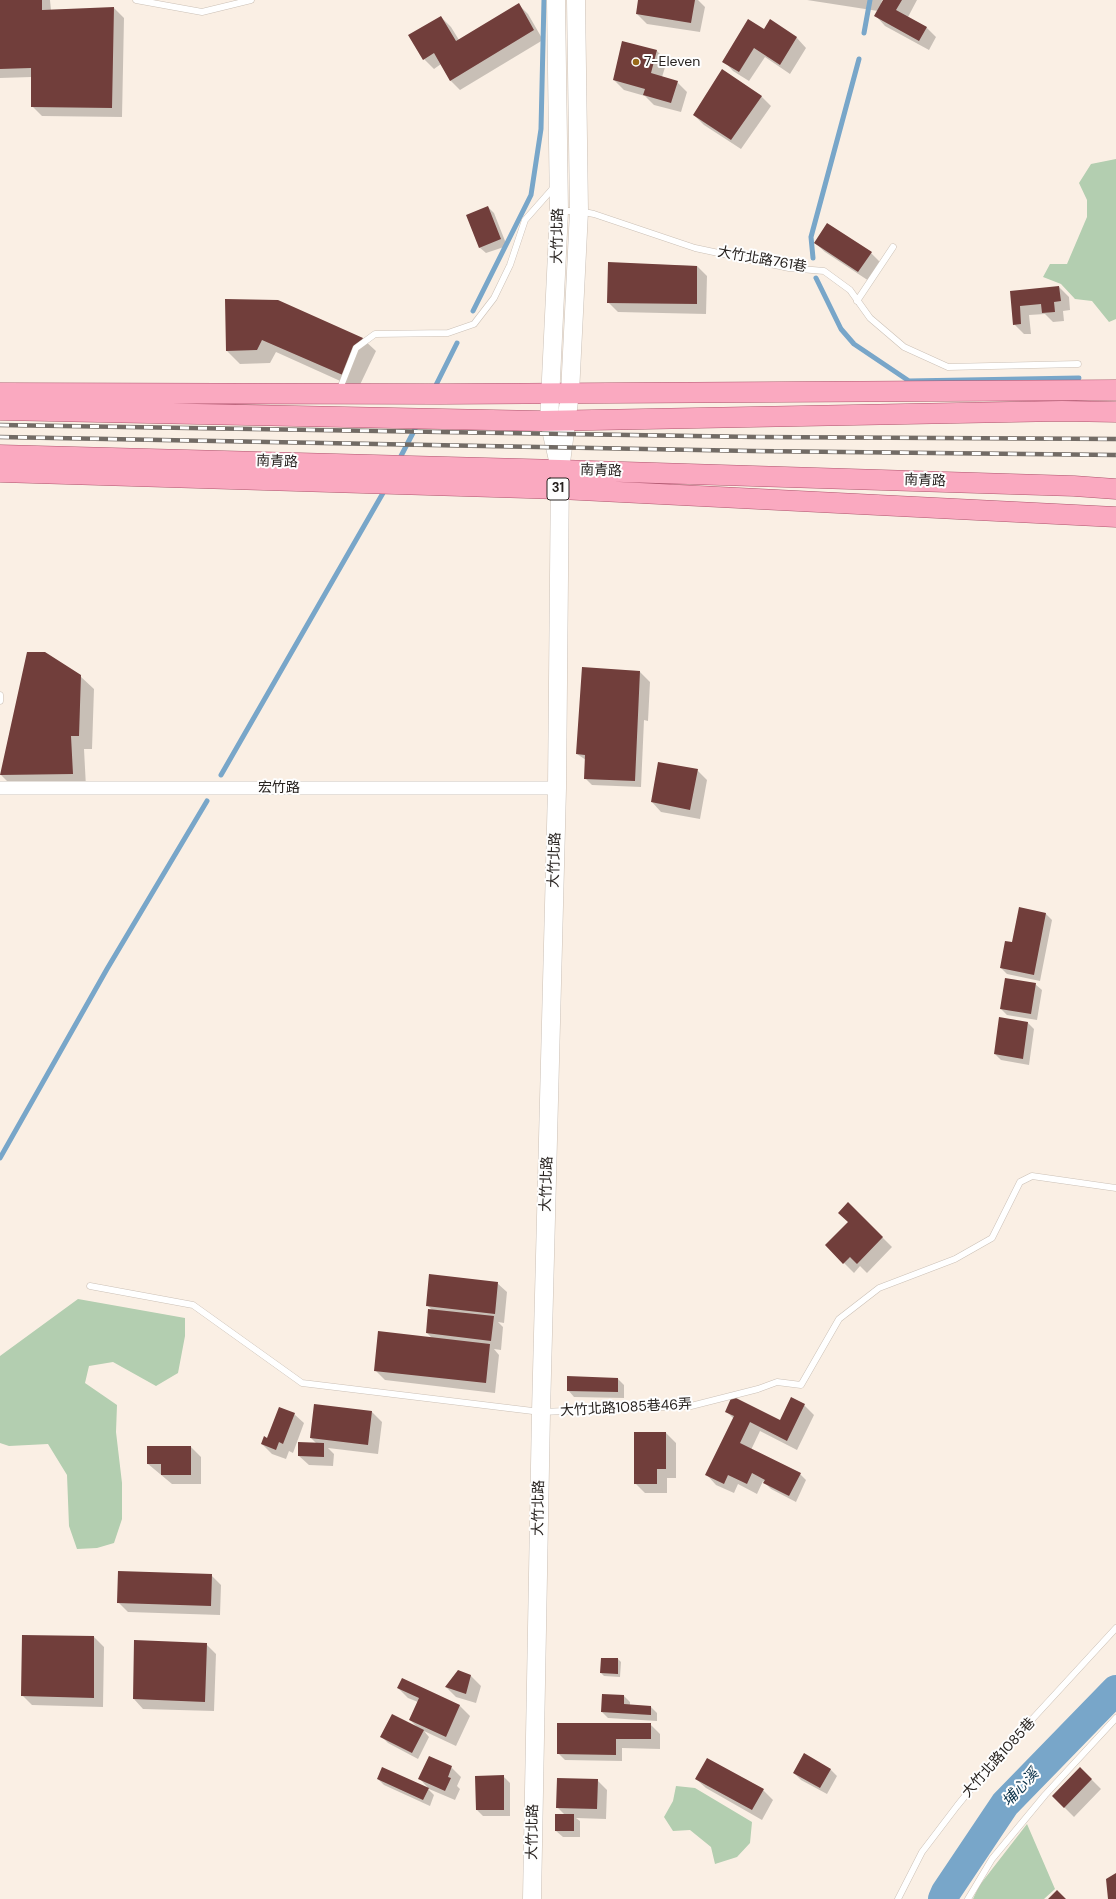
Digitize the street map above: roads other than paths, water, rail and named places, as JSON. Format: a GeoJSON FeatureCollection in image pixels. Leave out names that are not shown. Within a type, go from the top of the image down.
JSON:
{"type":"FeatureCollection","features":[{"type":"Feature","properties":{"kind":"main road"},"geometry":{"type":"LineString","coordinates":[[0,392],[338,394],[1116,390]]}},
{"type":"Feature","properties":{"kind":"main road"},"geometry":{"type":"LineString","coordinates":[[0,405],[68,412]]}},
{"type":"Feature","properties":{"kind":"main road"},"geometry":{"type":"LineString","coordinates":[[0,410],[558,421],[1062,411],[1116,412]]}},
{"type":"Feature","properties":{"kind":"main road","name":"南青路"},"geometry":{"type":"LineString","coordinates":[[0,455],[61,456],[560,479],[1074,486],[1116,489]]}},
{"type":"Feature","properties":{"kind":"main road","name":"南青路"},"geometry":{"type":"LineString","coordinates":[[0,461],[61,456]]}},
{"type":"Feature","properties":{"kind":"main road","name":"31"},"geometry":{"type":"LineString","coordinates":[[0,472],[560,479],[1116,517]]}},
{"type":"Feature","properties":{"kind":"street","name":"大竹北路"},"geometry":{"type":"LineString","coordinates":[[532,1899],[541,1412],[557,788],[560,479],[558,421],[550,393],[559,211],[556,0]]}},
{"type":"Feature","properties":{"kind":"street","name":"大竹北路"},"geometry":{"type":"LineString","coordinates":[[558,421],[570,393],[579,211],[576,0]]}},
{"type":"Feature","properties":{"kind":"street","name":"宏竹路"},"geometry":{"type":"LineString","coordinates":[[0,788],[557,788]]}},
{"type":"Feature","properties":{"kind":"lane"},"geometry":{"type":"LineString","coordinates":[[136,0],[202,12],[251,0]]}},
{"type":"Feature","properties":{"kind":"lane"},"geometry":{"type":"LineString","coordinates":[[338,394],[356,348],[375,334],[448,333],[474,324],[494,298],[510,265],[525,220],[558,184]]}},
{"type":"Feature","properties":{"kind":"lane","name":"大竹北路761巷"},"geometry":{"type":"LineString","coordinates":[[559,211],[579,211],[594,214],[696,248],[789,268],[824,271],[850,290],[870,318],[904,347],[948,367],[1078,364]]}},
{"type":"Feature","properties":{"kind":"lane"},"geometry":{"type":"LineString","coordinates":[[857,301],[892,247]]}},
{"type":"Feature","properties":{"kind":"lane"},"geometry":{"type":"LineString","coordinates":[[0,695],[0,701]]}},
{"type":"Feature","properties":{"kind":"lane","name":"大竹北路1085巷46弄"},"geometry":{"type":"LineString","coordinates":[[541,1412],[691,1406],[758,1389],[777,1382],[801,1385],[839,1319],[879,1288],[954,1259],[992,1238],[1020,1182],[1032,1176],[1116,1188]]}},
{"type":"Feature","properties":{"kind":"lane"},"geometry":{"type":"LineString","coordinates":[[90,1286],[193,1305],[302,1383],[541,1412]]}},
{"type":"Feature","properties":{"kind":"lane","name":"大竹北路1085巷"},"geometry":{"type":"LineString","coordinates":[[898,1899],[922,1852],[962,1800],[991,1764],[1116,1628]]}},
{"type":"Feature","properties":{"kind":"lane"},"geometry":{"type":"LineString","coordinates":[[968,1899],[992,1859],[1045,1795],[1116,1718]]}},
{"type":"Feature","properties":{"kind":"waterway"},"geometry":{"type":"LineString","coordinates":[[473,311],[531,195],[541,129],[544,0]]}},
{"type":"Feature","properties":{"kind":"waterway"},"geometry":{"type":"LineString","coordinates":[[864,33],[870,0]]}},
{"type":"Feature","properties":{"kind":"waterway"},"geometry":{"type":"LineString","coordinates":[[813,258],[811,237],[859,59]]}},
{"type":"Feature","properties":{"kind":"waterway"},"geometry":{"type":"LineString","coordinates":[[816,278],[841,329],[854,344],[909,381],[1079,378]]}},
{"type":"Feature","properties":{"kind":"waterway"},"geometry":{"type":"LineString","coordinates":[[436,385],[457,343]]}},
{"type":"Feature","properties":{"kind":"waterway"},"geometry":{"type":"LineString","coordinates":[[401,456],[415,429]]}},
{"type":"Feature","properties":{"kind":"waterway"},"geometry":{"type":"LineString","coordinates":[[221,775],[383,493]]}},
{"type":"Feature","properties":{"kind":"waterway"},"geometry":{"type":"LineString","coordinates":[[0,1158],[107,969],[207,801]]}},
{"type":"Feature","properties":{"kind":"waterway","name":"埔心溪"},"geometry":{"type":"LineString","coordinates":[[943,1899],[946,1892],[1005,1804],[1116,1690]]}},
{"type":"Feature","properties":{"kind":"railway"},"geometry":{"type":"LineString","coordinates":[[0,425],[756,437],[1116,439]]}},
{"type":"Feature","properties":{"kind":"railway"},"geometry":{"type":"LineString","coordinates":[[0,437],[753,451],[1116,455]]}},
{"type":"Feature","properties":{"kind":"place","name":"7-Eleven"},"geometry":{"type":"Point","coordinates":[636,62]}}]}
